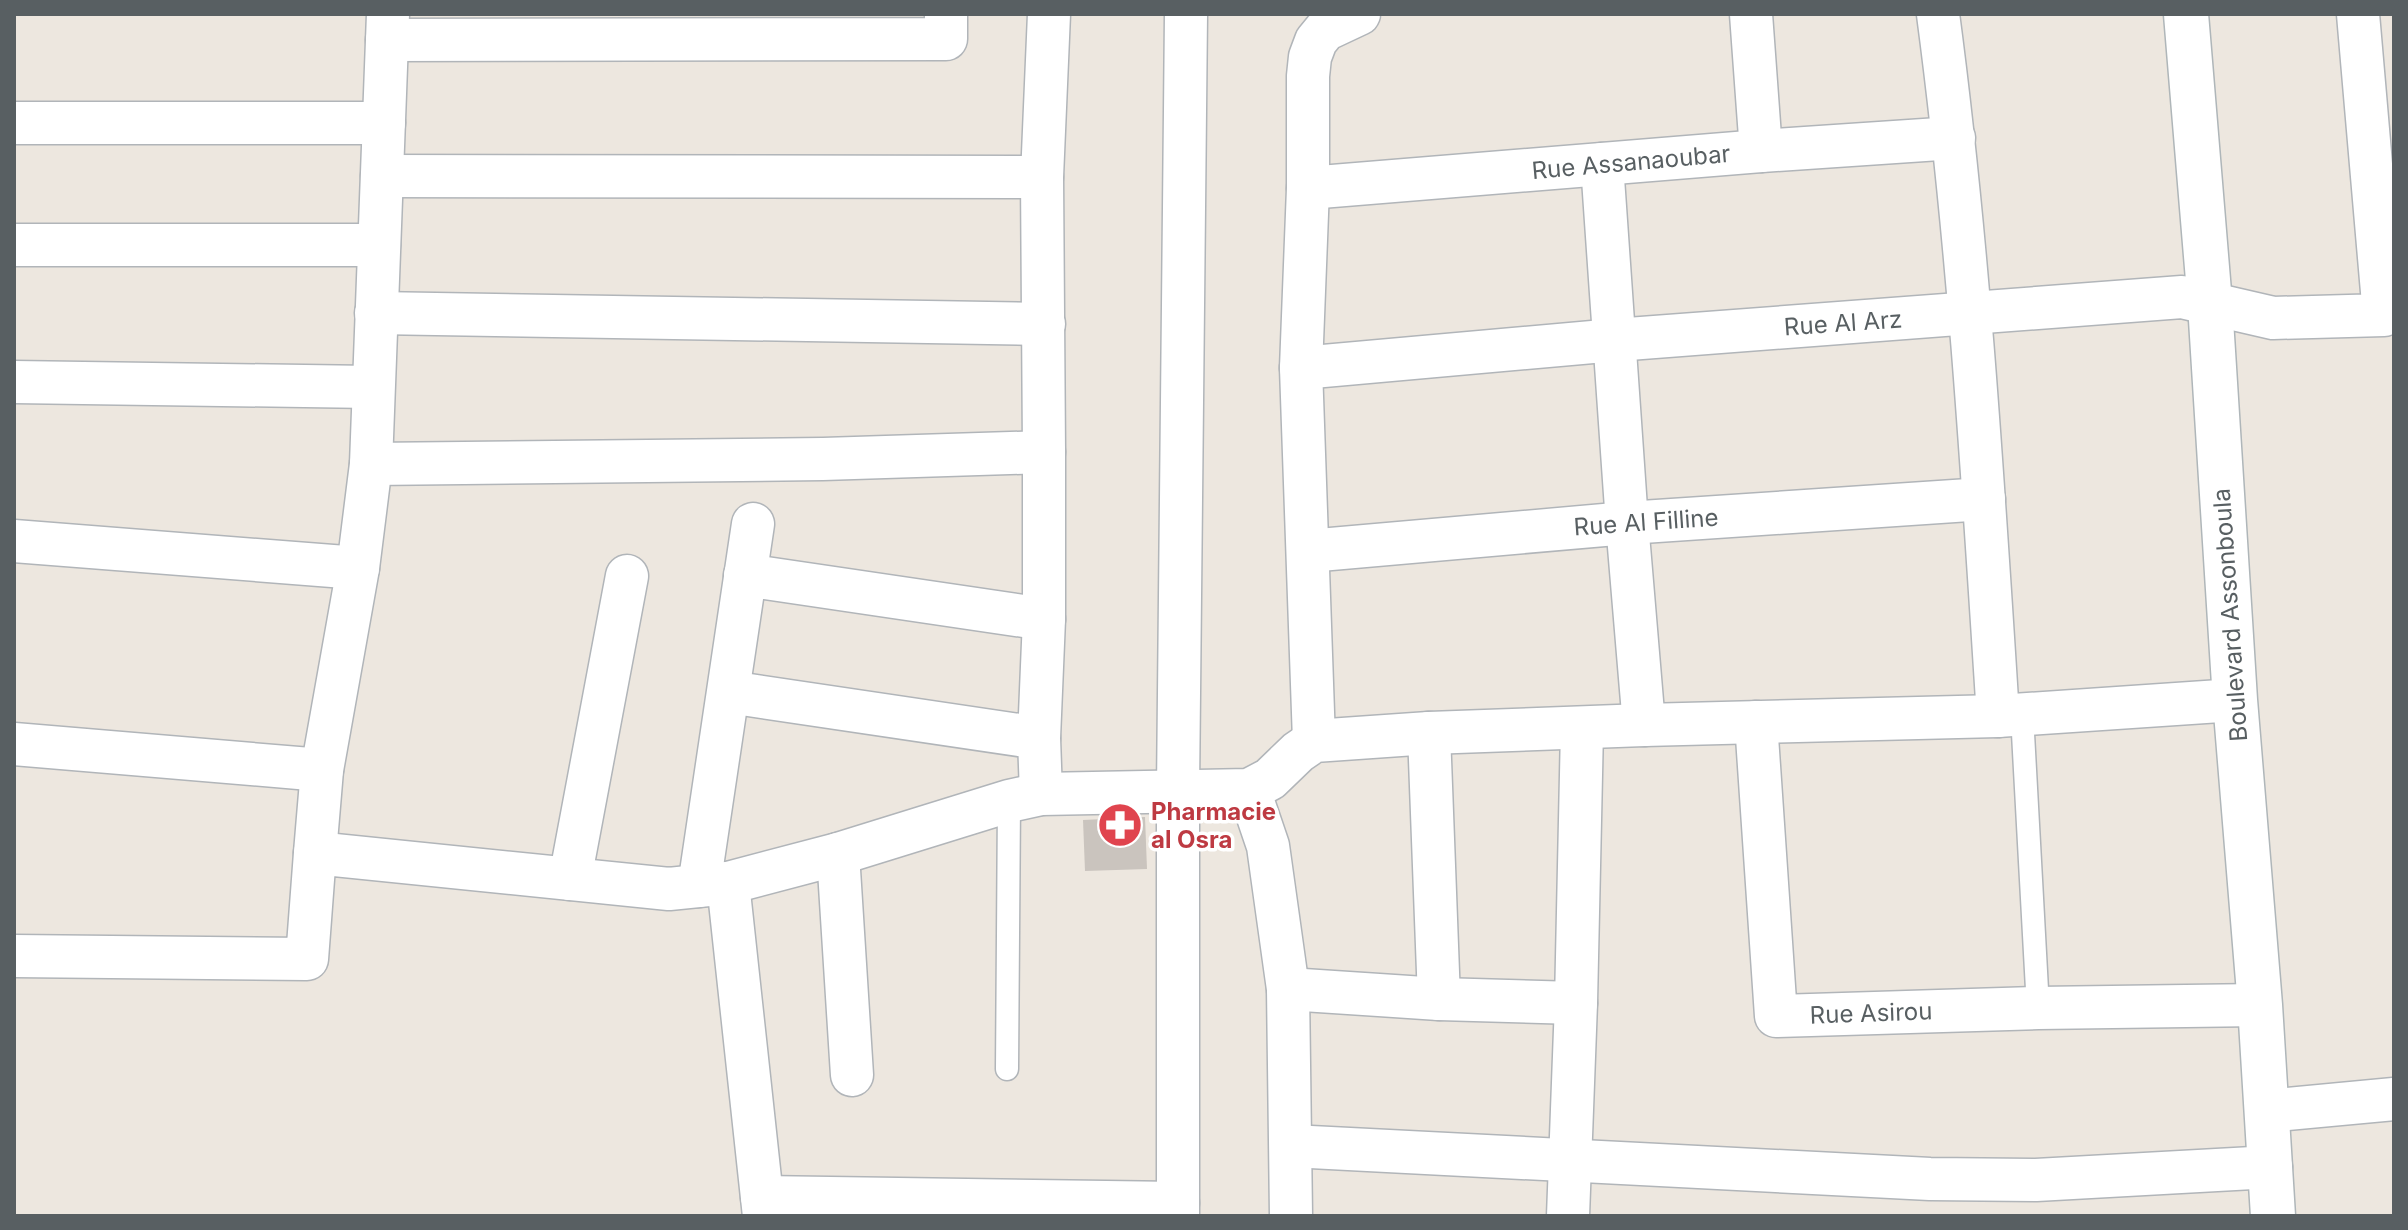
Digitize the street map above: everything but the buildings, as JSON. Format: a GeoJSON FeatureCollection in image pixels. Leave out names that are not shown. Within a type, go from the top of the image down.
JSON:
{"type":"FeatureCollection","features":[{"type":"Feature","properties":{"kind":"street"},"geometry":{"type":"LineString","coordinates":[[14,956],[307,959],[322,770],[358,568],[371,464],[388,27],[946,39],[946,14]]}},
{"type":"Feature","properties":{"kind":"street"},"geometry":{"type":"LineString","coordinates":[[1025,797],[1039,738],[1044,619],[1042,177],[1049,14]]}},
{"type":"Feature","properties":{"kind":"street"},"geometry":{"type":"LineString","coordinates":[[753,524],[729,692],[714,885],[763,1207],[1178,1209],[1178,790],[1186,14]]}},
{"type":"Feature","properties":{"kind":"street"},"geometry":{"type":"LineString","coordinates":[[1314,741],[1301,368],[1310,57],[1316,41],[1325,30],[1359,14]]}},
{"type":"Feature","properties":{"kind":"street"},"geometry":{"type":"LineString","coordinates":[[1751,14],[1761,151]]}},
{"type":"Feature","properties":{"kind":"street"},"geometry":{"type":"LineString","coordinates":[[1938,14],[1954,138],[1984,499],[2010,715]]}},
{"type":"Feature","properties":{"kind":"street","name":"Boulevard Assonboula"},"geometry":{"type":"LineString","coordinates":[[2186,14],[2210,304],[2273,1216]]}},
{"type":"Feature","properties":{"kind":"street","name":"Rue Al Arz"},"geometry":{"type":"LineString","coordinates":[[1301,368],[1615,340],[2182,297],[2273,318],[2384,315],[2358,14]]}},
{"type":"Feature","properties":{"kind":"street"},"geometry":{"type":"LineString","coordinates":[[14,123],[384,123]]}},
{"type":"Feature","properties":{"kind":"street","name":"Rue Assanaoubar"},"geometry":{"type":"LineString","coordinates":[[1308,188],[1954,138]]}},
{"type":"Feature","properties":{"kind":"street"},"geometry":{"type":"LineString","coordinates":[[1602,164],[1644,725]]}},
{"type":"Feature","properties":{"kind":"street"},"geometry":{"type":"LineString","coordinates":[[382,176],[1042,177]]}},
{"type":"Feature","properties":{"kind":"street"},"geometry":{"type":"LineString","coordinates":[[14,245],[379,245]]}},
{"type":"Feature","properties":{"kind":"street"},"geometry":{"type":"LineString","coordinates":[[376,313],[1044,324]]}},
{"type":"Feature","properties":{"kind":"street"},"geometry":{"type":"LineString","coordinates":[[14,382],[372,387]]}},
{"type":"Feature","properties":{"kind":"street"},"geometry":{"type":"LineString","coordinates":[[371,464],[823,459],[1044,452]]}},
{"type":"Feature","properties":{"kind":"street","name":"Rue Al Filline"},"geometry":{"type":"LineString","coordinates":[[1308,551],[1627,523],[1984,499]]}},
{"type":"Feature","properties":{"kind":"street"},"geometry":{"type":"LineString","coordinates":[[14,541],[358,568]]}},
{"type":"Feature","properties":{"kind":"street"},"geometry":{"type":"LineString","coordinates":[[745,575],[1044,619]]}},
{"type":"Feature","properties":{"kind":"street"},"geometry":{"type":"LineString","coordinates":[[570,879],[627,576]]}},
{"type":"Feature","properties":{"kind":"street"},"geometry":{"type":"LineString","coordinates":[[729,692],[1039,738]]}},
{"type":"Feature","properties":{"kind":"street"},"geometry":{"type":"LineString","coordinates":[[315,853],[669,889],[714,885],[838,854],[1025,797],[1249,790],[1270,779],[1314,741],[1429,733],[2010,715],[2235,700]]}},
{"type":"Feature","properties":{"kind":"street","name":"Rue Asirou"},"geometry":{"type":"LineString","coordinates":[[1756,722],[1776,1016],[2260,1005]]}},
{"type":"Feature","properties":{"kind":"street"},"geometry":{"type":"LineString","coordinates":[[1568,1216],[1582,729]]}},
{"type":"Feature","properties":{"kind":"street"},"geometry":{"type":"LineString","coordinates":[[1429,733],[1439,999]]}},
{"type":"Feature","properties":{"kind":"street"},"geometry":{"type":"LineString","coordinates":[[14,744],[322,770]]}},
{"type":"Feature","properties":{"kind":"street"},"geometry":{"type":"LineString","coordinates":[[1249,790],[1268,846],[1288,989],[1291,1216]]}},
{"type":"Feature","properties":{"kind":"street"},"geometry":{"type":"LineString","coordinates":[[838,854],[852,1075]]}},
{"type":"Feature","properties":{"kind":"street"},"geometry":{"type":"LineString","coordinates":[[1288,989],[1439,999],[1576,1003]]}},
{"type":"Feature","properties":{"kind":"street"},"geometry":{"type":"LineString","coordinates":[[2267,1111],[2394,1099]]}},
{"type":"Feature","properties":{"kind":"street"},"geometry":{"type":"LineString","coordinates":[[1291,1146],[1930,1179],[2021,1180],[2271,1167]]}},
{"type":"Feature","properties":{"kind":"lane"},"geometry":{"type":"LineString","coordinates":[[2010,715],[2038,1008]]}},
{"type":"Feature","properties":{"kind":"lane"},"geometry":{"type":"LineString","coordinates":[[1007,1069],[1025,797]]}},
{"type":"Feature","properties":{"kind":"place","name":"Pharmacie al Osra"},"geometry":{"type":"Point","coordinates":[1120,825]}}]}
